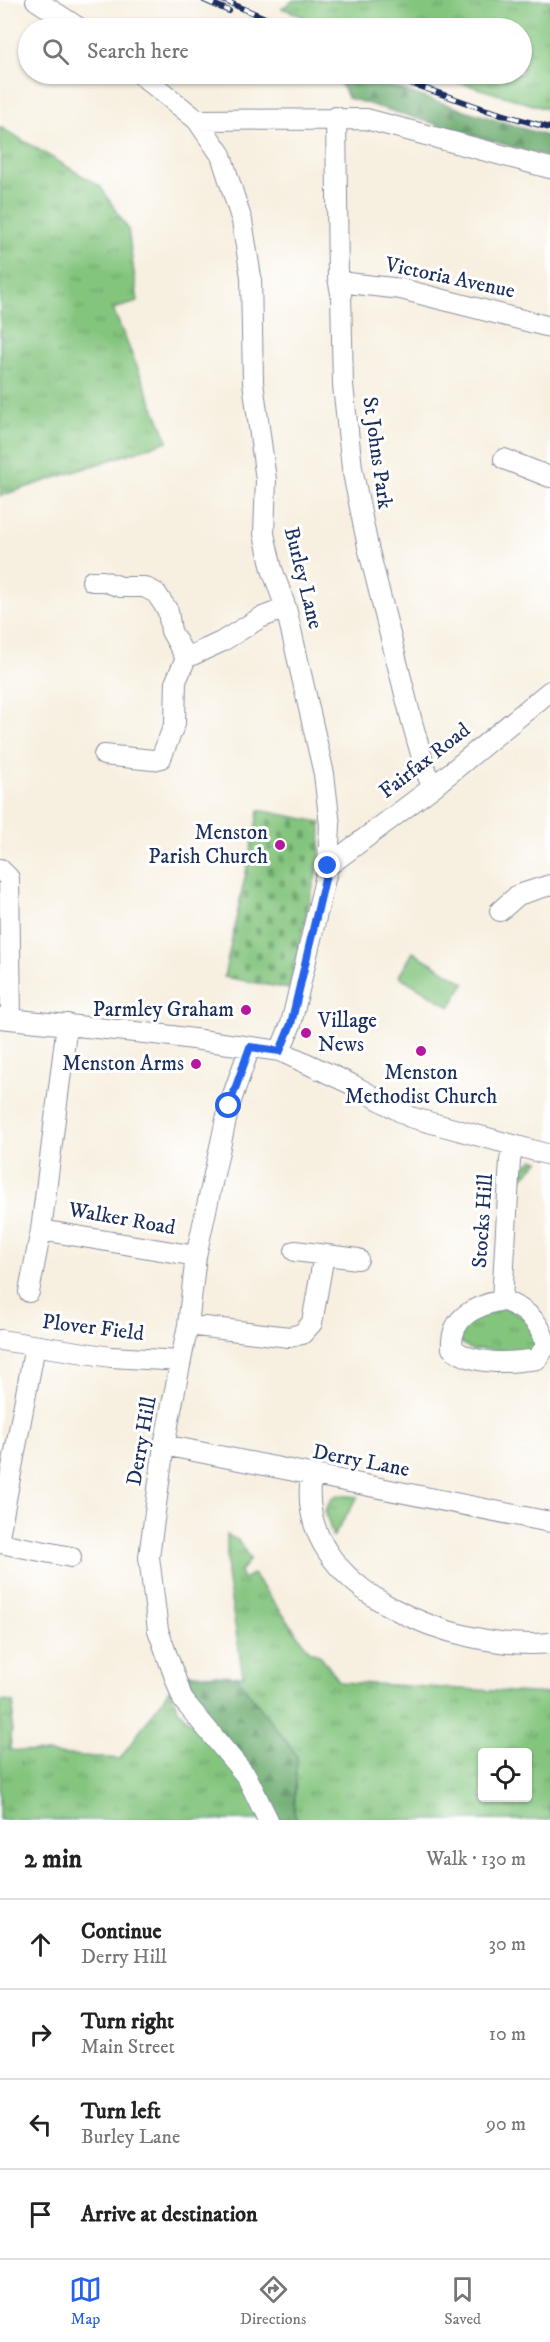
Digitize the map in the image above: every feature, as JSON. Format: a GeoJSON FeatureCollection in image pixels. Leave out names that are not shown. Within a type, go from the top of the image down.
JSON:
{"type":"FeatureCollection","features":[{"type":"Feature","properties":{"kind":"street"},"geometry":{"type":"LineString","coordinates":[[36,0],[64,18]]}},
{"type":"Feature","properties":{"kind":"street","name":"Burley Lane"},"geometry":{"type":"LineString","coordinates":[[152,84],[197,120],[221,155],[242,221],[251,278],[253,382],[266,480],[264,534],[286,609],[324,774],[330,825],[328,866],[291,1024],[280,1051]]}},
{"type":"Feature","properties":{"kind":"street"},"geometry":{"type":"LineString","coordinates":[[197,120],[336,117],[366,119],[550,168]]}},
{"type":"Feature","properties":{"kind":"street","name":"St Johns Park"},"geometry":{"type":"LineString","coordinates":[[336,117],[343,385],[355,479],[368,547],[412,722],[426,772],[434,787]]}},
{"type":"Feature","properties":{"kind":"street","name":"Victoria Avenue"},"geometry":{"type":"LineString","coordinates":[[339,282],[401,289],[550,327]]}},
{"type":"Feature","properties":{"kind":"street"},"geometry":{"type":"LineString","coordinates":[[504,459],[550,477]]}},
{"type":"Feature","properties":{"kind":"street"},"geometry":{"type":"LineString","coordinates":[[92,581],[103,581],[121,587],[144,587],[156,593],[168,610],[171,631],[186,658]]}},
{"type":"Feature","properties":{"kind":"street"},"geometry":{"type":"LineString","coordinates":[[104,755],[153,759],[165,754],[175,723],[176,681],[186,658],[221,642],[260,618],[286,609]]}},
{"type":"Feature","properties":{"kind":"street","name":"Fairfax Road"},"geometry":{"type":"LineString","coordinates":[[328,866],[434,787],[550,691]]}},
{"type":"Feature","properties":{"kind":"street"},"geometry":{"type":"LineString","coordinates":[[0,869],[9,878],[6,1018],[280,1051],[351,1084],[410,1117],[550,1155]]}},
{"type":"Feature","properties":{"kind":"street"},"geometry":{"type":"LineString","coordinates":[[500,911],[518,895],[550,885]]}},
{"type":"Feature","properties":{"kind":"street"},"geometry":{"type":"LineString","coordinates":[[29,1293],[40,1230],[67,1024]]}},
{"type":"Feature","properties":{"kind":"street","name":"Derry Hill"},"geometry":{"type":"LineString","coordinates":[[250,1047],[229,1106],[196,1256],[188,1325],[164,1445],[149,1557],[158,1630],[183,1700],[247,1777],[268,1820]]}},
{"type":"Feature","properties":{"kind":"street","name":"Stocks Hill"},"geometry":{"type":"LineString","coordinates":[[502,1300],[510,1160],[514,1146]]}},
{"type":"Feature","properties":{"kind":"street","name":"Walker Road"},"geometry":{"type":"LineString","coordinates":[[40,1230],[196,1256]]}},
{"type":"Feature","properties":{"kind":"street"},"geometry":{"type":"LineString","coordinates":[[295,1251],[358,1259]]}},
{"type":"Feature","properties":{"kind":"street"},"geometry":{"type":"LineString","coordinates":[[188,1325],[289,1337],[303,1334],[312,1323],[324,1255]]}},
{"type":"Feature","properties":{"kind":"street"},"geometry":{"type":"LineString","coordinates":[[502,1300],[520,1307],[533,1317],[543,1331],[546,1346],[537,1359],[512,1363],[464,1357],[452,1348],[452,1336],[456,1323],[477,1306],[502,1300]]}},
{"type":"Feature","properties":{"kind":"street","name":"Plover Field"},"geometry":{"type":"LineString","coordinates":[[0,1340],[111,1357],[181,1361]]}},
{"type":"Feature","properties":{"kind":"street"},"geometry":{"type":"LineString","coordinates":[[0,1531],[35,1346]]}},
{"type":"Feature","properties":{"kind":"street","name":"Derry Lane"},"geometry":{"type":"LineString","coordinates":[[164,1445],[550,1522]]}},
{"type":"Feature","properties":{"kind":"street"},"geometry":{"type":"LineString","coordinates":[[311,1476],[308,1496],[317,1530],[329,1553],[365,1593],[412,1618],[442,1628],[505,1642],[550,1643]]}},
{"type":"Feature","properties":{"kind":"street"},"geometry":{"type":"LineString","coordinates":[[0,1543],[71,1557]]}},
{"type":"Feature","properties":{"kind":"green space"},"geometry":{"type":"Polygon","coordinates":[[[294,0],[550,0],[550,110],[464,84],[532,84],[532,18],[306,18],[282,8],[294,0]]]}},
{"type":"Feature","properties":{"kind":"green space"},"geometry":{"type":"Polygon","coordinates":[[[340,84],[383,84],[550,137],[550,158],[348,98],[340,84]]]}},
{"type":"Feature","properties":{"kind":"green space"},"geometry":{"type":"Polygon","coordinates":[[[0,127],[100,186],[128,229],[138,302],[113,309],[168,441],[0,496],[0,127]]]}},
{"type":"Feature","properties":{"kind":"green space"},"geometry":{"type":"Polygon","coordinates":[[[259,810],[321,822],[320,857],[289,989],[224,977],[259,810]]]}},
{"type":"Feature","properties":{"kind":"green space"},"geometry":{"type":"Polygon","coordinates":[[[413,952],[465,983],[450,1007],[399,976],[413,952]]]}},
{"type":"Feature","properties":{"kind":"green space"},"geometry":{"type":"Polygon","coordinates":[[[533,1159],[539,1161],[518,1182],[519,1172],[533,1159]]]}},
{"type":"Feature","properties":{"kind":"green space"},"geometry":{"type":"Polygon","coordinates":[[[504,1306],[528,1321],[538,1347],[529,1352],[478,1349],[473,1351],[459,1341],[467,1321],[504,1306]]]}},
{"type":"Feature","properties":{"kind":"green space"},"geometry":{"type":"Polygon","coordinates":[[[338,1495],[358,1497],[333,1537],[325,1510],[332,1498],[338,1495]]]}},
{"type":"Feature","properties":{"kind":"green space"},"geometry":{"type":"Polygon","coordinates":[[[227,1535],[238,1540],[250,1559],[240,1572],[243,1579],[253,1574],[310,1651],[319,1654],[340,1682],[550,1694],[550,1820],[297,1820],[294,1812],[297,1756],[236,1676],[243,1676],[227,1575],[227,1535]]]}},
{"type":"Feature","properties":{"kind":"green space"},"geometry":{"type":"Polygon","coordinates":[[[176,1673],[236,1676],[297,1756],[294,1812],[297,1820],[273,1820],[176,1673]]]}},
{"type":"Feature","properties":{"kind":"green space"},"geometry":{"type":"Polygon","coordinates":[[[170,1689],[178,1710],[247,1777],[262,1820],[0,1820],[0,1701],[14,1702],[10,1750],[120,1759],[170,1689]]]}},
{"type":"Feature","properties":{"kind":"railway"},"geometry":{"type":"LineString","coordinates":[[204,0],[229,11]]}},
{"type":"Feature","properties":{"kind":"railway"},"geometry":{"type":"LineString","coordinates":[[223,0],[265,18]]}},
{"type":"Feature","properties":{"kind":"railway"},"geometry":{"type":"LineString","coordinates":[[413,84],[487,110],[550,128]]}},
{"type":"Feature","properties":{"kind":"place","name":"Menston Parish Church"},"geometry":{"type":"Point","coordinates":[280,845]}},
{"type":"Feature","properties":{"kind":"place","name":"Parmley Graham"},"geometry":{"type":"Point","coordinates":[246,1010]}},
{"type":"Feature","properties":{"kind":"place","name":"Village News"},"geometry":{"type":"Point","coordinates":[306,1033]}},
{"type":"Feature","properties":{"kind":"place","name":"Menston Methodist Church"},"geometry":{"type":"Point","coordinates":[421,1051]}},
{"type":"Feature","properties":{"kind":"place","name":"Menston Arms"},"geometry":{"type":"Point","coordinates":[196,1064]}},
{"type":"Feature","properties":{"kind":"route"},"geometry":{"type":"LineString","coordinates":[[229,1106],[250,1047],[280,1051],[291,1024],[328,866]]}}]}
